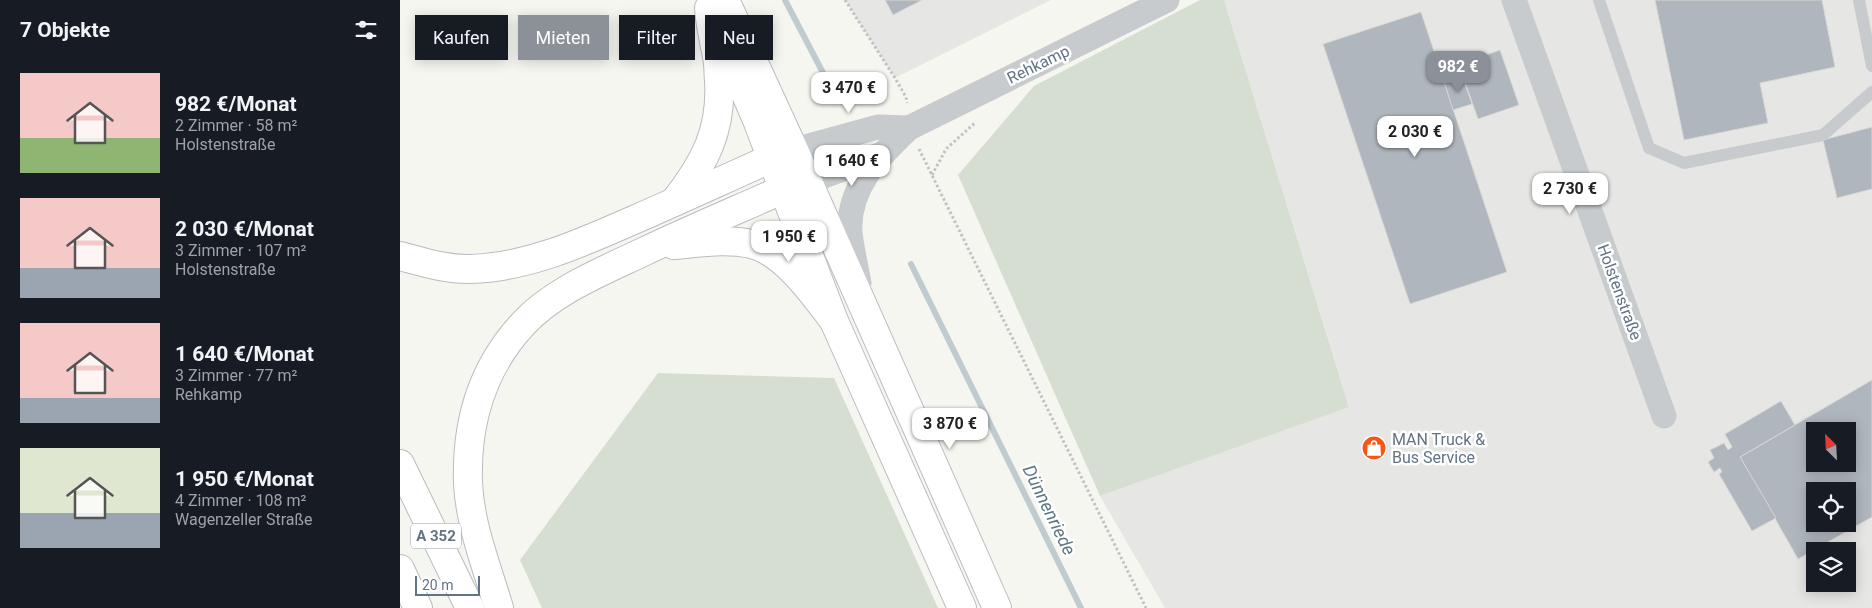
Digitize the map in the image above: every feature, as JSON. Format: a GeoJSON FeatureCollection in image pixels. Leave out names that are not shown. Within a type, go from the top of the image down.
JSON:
{"type":"FeatureCollection","features":[{"type":"Feature","properties":{"kind":"main road"},"geometry":{"type":"LineString","coordinates":[[713,3],[796,185],[864,310],[997,608]]}},
{"type":"Feature","properties":{"kind":"main road"},"geometry":{"type":"LineString","coordinates":[[673,202],[704,160],[715,132],[720,102],[718,59],[710,26],[713,3]]}},
{"type":"Feature","properties":{"kind":"main road"},"geometry":{"type":"LineString","coordinates":[[400,256],[432,265],[468,270],[501,267],[537,259],[576,245],[783,154]]}},
{"type":"Feature","properties":{"kind":"main road"},"geometry":{"type":"LineString","coordinates":[[499,608],[473,522],[468,484],[469,444],[473,414],[485,380],[502,350],[524,323],[550,302],[590,277],[796,185]]}},
{"type":"Feature","properties":{"kind":"main road"},"geometry":{"type":"LineString","coordinates":[[796,185],[834,322],[962,608]]}},
{"type":"Feature","properties":{"kind":"main road"},"geometry":{"type":"LineString","coordinates":[[655,247],[729,241],[752,244],[771,253],[803,281],[834,322]]}},
{"type":"Feature","properties":{"kind":"main road","name":"A 352"},"geometry":{"type":"LineString","coordinates":[[400,464],[470,608]]}},
{"type":"Feature","properties":{"kind":"main road","name":"A 352"},"geometry":{"type":"LineString","coordinates":[[400,569],[418,608]]}},
{"type":"Feature","properties":{"kind":"street","name":"Rehkamp"},"geometry":{"type":"LineString","coordinates":[[864,310],[850,232],[852,208],[861,181],[882,154],[909,128],[1167,0]]}},
{"type":"Feature","properties":{"kind":"street","name":"Holstenstraße"},"geometry":{"type":"LineString","coordinates":[[1514,0],[1664,416]]}},
{"type":"Feature","properties":{"kind":"street","name":"Rehkamp"},"geometry":{"type":"LineString","coordinates":[[783,154],[878,127],[909,128]]}},
{"type":"Feature","properties":{"kind":"street","name":"Rehkamp"},"geometry":{"type":"LineString","coordinates":[[796,185],[882,154]]}},
{"type":"Feature","properties":{"kind":"lane"},"geometry":{"type":"LineString","coordinates":[[1599,0],[1649,148],[1684,163],[1823,135],[1872,92]]}},
{"type":"Feature","properties":{"kind":"lane"},"geometry":{"type":"LineString","coordinates":[[1859,0],[1872,66]]}},
{"type":"Feature","properties":{"kind":"path"},"geometry":{"type":"LineString","coordinates":[[845,0],[906,97],[909,128],[1146,608]]}},
{"type":"Feature","properties":{"kind":"path"},"geometry":{"type":"LineString","coordinates":[[932,175],[946,150],[983,118]]}},
{"type":"Feature","properties":{"kind":"shaded area"},"geometry":{"type":"Polygon","coordinates":[[[845,0],[1051,0],[895,78],[845,0]]]}},
{"type":"Feature","properties":{"kind":"shaded area"},"geometry":{"type":"Polygon","coordinates":[[[1200,0],[1224,0],[1349,407],[1100,496],[958,175],[1034,86],[1200,0]]]}},
{"type":"Feature","properties":{"kind":"shaded area"},"geometry":{"type":"Polygon","coordinates":[[[1224,0],[1872,0],[1872,608],[1165,608],[1100,496],[1349,406],[1224,0]]]}},
{"type":"Feature","properties":{"kind":"shaded area"},"geometry":{"type":"Polygon","coordinates":[[[658,373],[834,378],[938,608],[542,608],[520,560],[658,373]]]}},
{"type":"Feature","properties":{"kind":"building"},"geometry":{"type":"Polygon","coordinates":[[[885,0],[922,0],[893,15],[885,0]]]}},
{"type":"Feature","properties":{"kind":"building"},"geometry":{"type":"Polygon","coordinates":[[[1655,0],[1822,0],[1835,67],[1760,83],[1768,123],[1684,140],[1655,0]]]}},
{"type":"Feature","properties":{"kind":"building"},"geometry":{"type":"Polygon","coordinates":[[[1421,12],[1507,272],[1410,304],[1323,44],[1421,12]]]}},
{"type":"Feature","properties":{"kind":"building"},"geometry":{"type":"Polygon","coordinates":[[[1500,50],[1519,105],[1478,119],[1459,65],[1500,50]]]}},
{"type":"Feature","properties":{"kind":"building"},"geometry":{"type":"Polygon","coordinates":[[[1462,75],[1472,104],[1453,110],[1444,81],[1462,75]]]}},
{"type":"Feature","properties":{"kind":"building"},"geometry":{"type":"Polygon","coordinates":[[[1872,127],[1872,189],[1837,198],[1823,140],[1872,127]]]}},
{"type":"Feature","properties":{"kind":"building"},"geometry":{"type":"Polygon","coordinates":[[[1872,380],[1872,517],[1856,526],[1856,482],[1806,482],[1806,532],[1846,532],[1828,542],[1806,542],[1806,554],[1798,559],[1740,457],[1872,380]]]}},
{"type":"Feature","properties":{"kind":"building"},"geometry":{"type":"Polygon","coordinates":[[[1781,401],[1795,425],[1740,457],[1776,518],[1752,531],[1719,474],[1722,472],[1720,468],[1714,472],[1708,462],[1714,458],[1710,450],[1724,443],[1728,450],[1732,447],[1725,434],[1781,401]]]}},
{"type":"Feature","properties":{"kind":"waterway","name":"Dünnenriede"},"geometry":{"type":"LineString","coordinates":[[785,0],[832,90]]}},
{"type":"Feature","properties":{"kind":"waterway","name":"Dünnenriede"},"geometry":{"type":"LineString","coordinates":[[911,264],[1081,608]]}},
{"type":"Feature","properties":{"kind":"place","name":"MAN Truck & Bus Service"},"geometry":{"type":"Point","coordinates":[1374,448]}}]}
